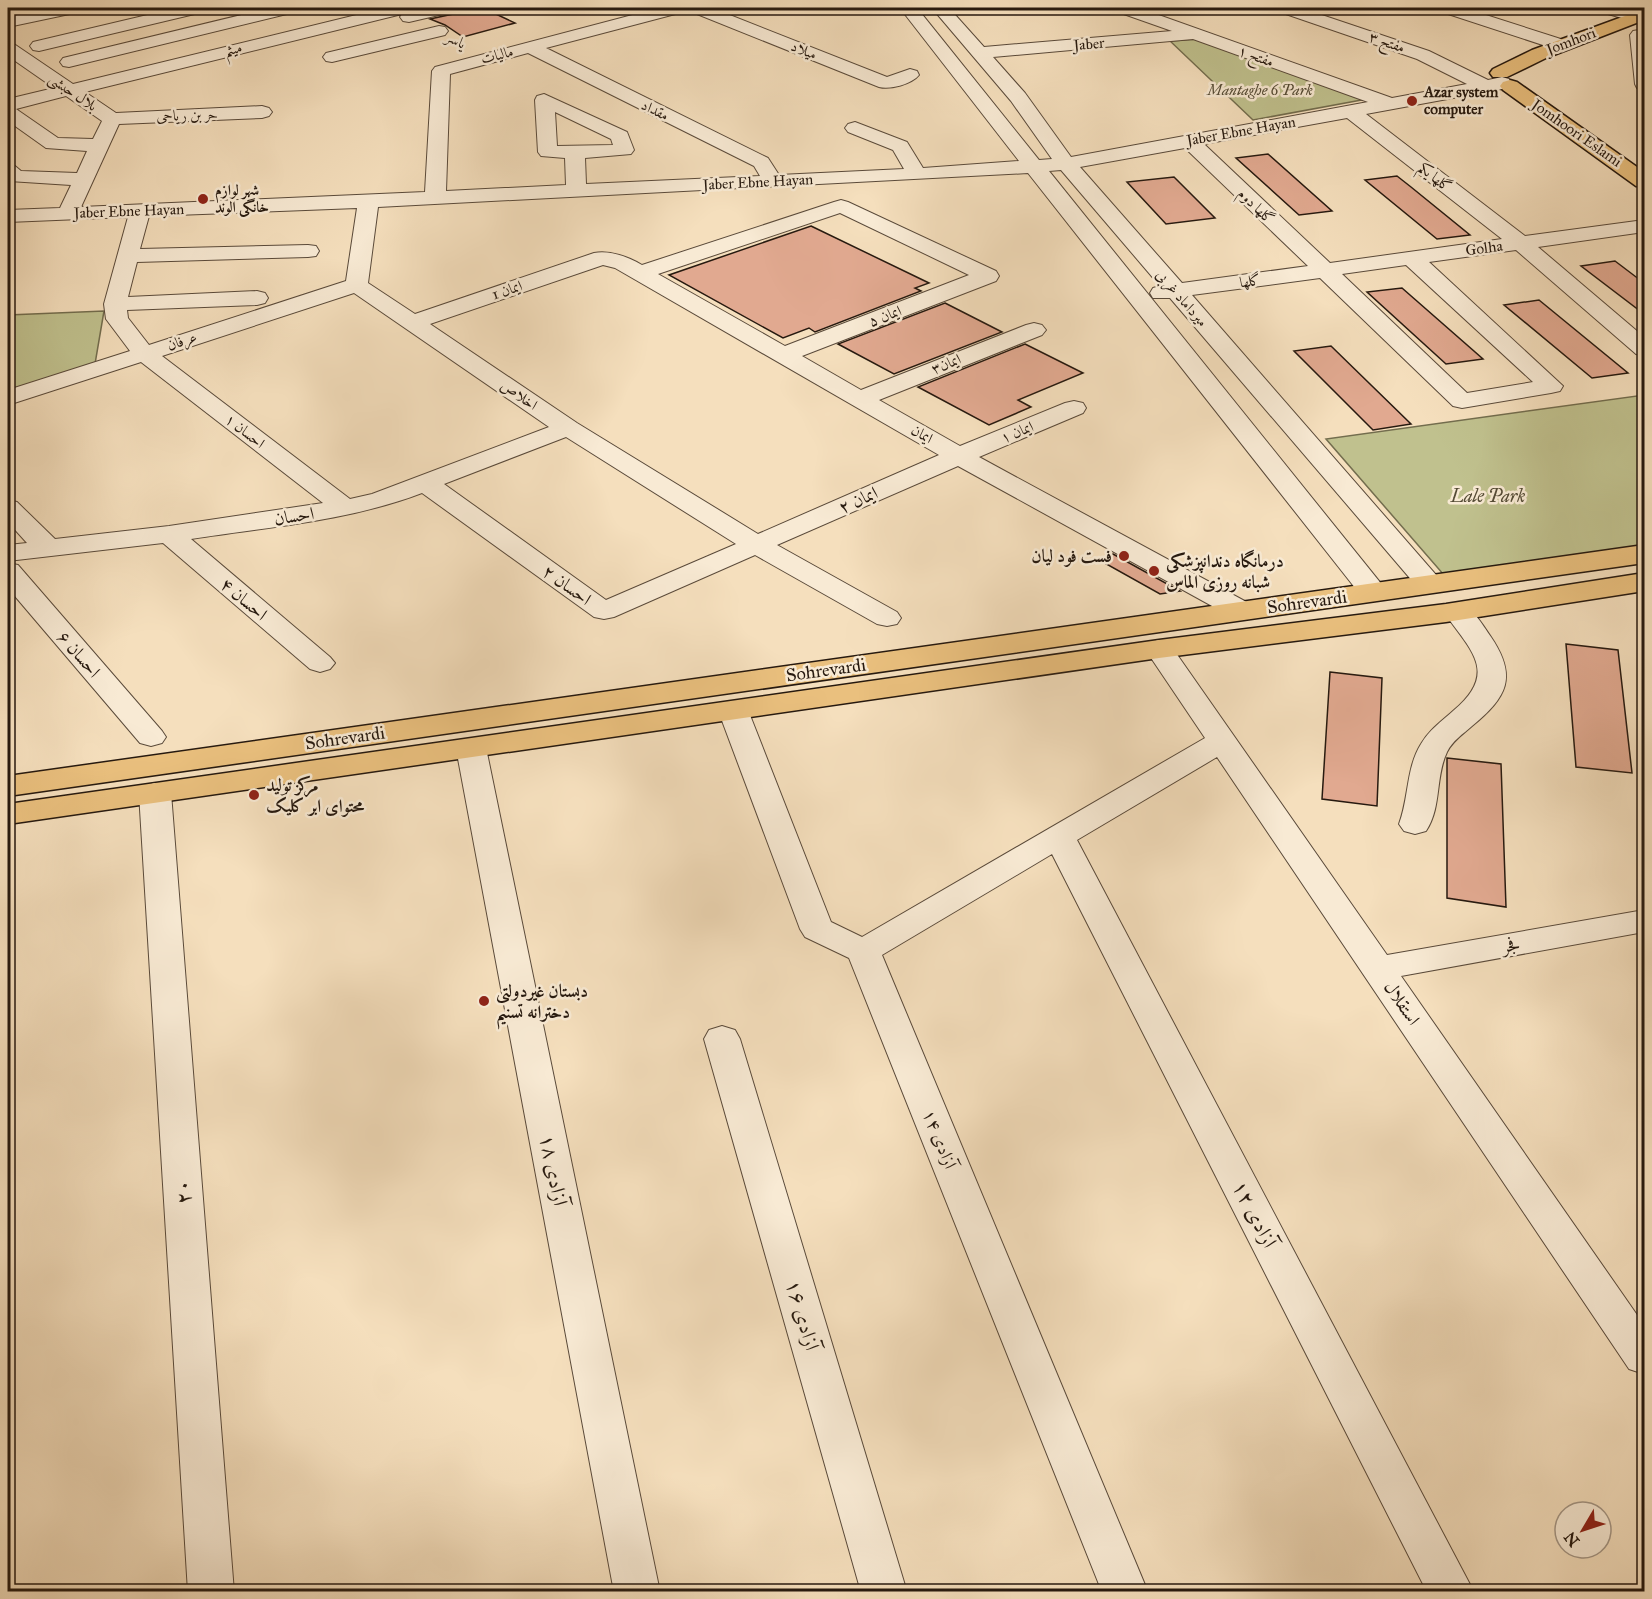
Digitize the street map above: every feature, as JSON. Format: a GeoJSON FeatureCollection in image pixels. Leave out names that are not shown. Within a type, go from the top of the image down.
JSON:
{"type":"FeatureCollection","features":[{"type":"Feature","properties":{"kind":"main road","name":"Jomhori"},"geometry":{"type":"LineString","coordinates":[[1499,82],[1561,45],[1641,25]]}},
{"type":"Feature","properties":{"kind":"main road","name":"Jomhori"},"geometry":{"type":"LineString","coordinates":[[1560,66],[1641,25]]}},
{"type":"Feature","properties":{"kind":"main road"},"geometry":{"type":"LineString","coordinates":[[1499,82],[1525,88],[1542,80]]}},
{"type":"Feature","properties":{"kind":"main road","name":"Jomhoori Eslami"},"geometry":{"type":"LineString","coordinates":[[1499,82],[1644,181]]}},
{"type":"Feature","properties":{"kind":"main road","name":"Sohrevardi"},"geometry":{"type":"LineString","coordinates":[[8,786],[1644,554]]}},
{"type":"Feature","properties":{"kind":"main road","name":"Sohrevardi"},"geometry":{"type":"LineString","coordinates":[[8,814],[1159,649],[1457,611],[1644,582]]}},
{"type":"Feature","properties":{"kind":"street"},"geometry":{"type":"LineString","coordinates":[[8,22],[74,8]]}},
{"type":"Feature","properties":{"kind":"street"},"geometry":{"type":"LineString","coordinates":[[39,46],[197,8]]}},
{"type":"Feature","properties":{"kind":"street"},"geometry":{"type":"LineString","coordinates":[[234,8],[250,17]]}},
{"type":"Feature","properties":{"kind":"street"},"geometry":{"type":"LineString","coordinates":[[69,62],[289,8]]}},
{"type":"Feature","properties":{"kind":"street","name":"میثم"},"geometry":{"type":"LineString","coordinates":[[8,105],[399,11],[446,8]]}},
{"type":"Feature","properties":{"kind":"street","name":"مالیات"},"geometry":{"type":"LineString","coordinates":[[435,198],[441,71],[677,8]]}},
{"type":"Feature","properties":{"kind":"street","name":"میلاد"},"geometry":{"type":"LineString","coordinates":[[698,8],[886,83],[910,75]]}},
{"type":"Feature","properties":{"kind":"street","name":"میرداماد غربی"},"geometry":{"type":"LineString","coordinates":[[908,8],[1373,592]]}},
{"type":"Feature","properties":{"kind":"street","name":"میرداماد غربی"},"geometry":{"type":"LineString","coordinates":[[940,8],[1018,98],[1066,164],[1430,584]]}},
{"type":"Feature","properties":{"kind":"street","name":"مفتح ۱"},"geometry":{"type":"LineString","coordinates":[[1124,8],[1389,104]]}},
{"type":"Feature","properties":{"kind":"street","name":"مفتح ۳"},"geometry":{"type":"LineString","coordinates":[[1287,8],[1499,82]]}},
{"type":"Feature","properties":{"kind":"street"},"geometry":{"type":"LineString","coordinates":[[1448,8],[1561,45]]}},
{"type":"Feature","properties":{"kind":"street"},"geometry":{"type":"LineString","coordinates":[[1607,8],[1641,25],[1644,84]]}},
{"type":"Feature","properties":{"kind":"street","name":"یاسر"},"geometry":{"type":"LineString","coordinates":[[399,11],[489,57]]}},
{"type":"Feature","properties":{"kind":"street"},"geometry":{"type":"LineString","coordinates":[[140,22],[168,38]]}},
{"type":"Feature","properties":{"kind":"street"},"geometry":{"type":"LineString","coordinates":[[332,57],[439,31]]}},
{"type":"Feature","properties":{"kind":"street","name":"Jaber"},"geometry":{"type":"LineString","coordinates":[[980,53],[1198,34]]}},
{"type":"Feature","properties":{"kind":"street","name":"مقداد"},"geometry":{"type":"LineString","coordinates":[[529,47],[760,162],[773,181]]}},
{"type":"Feature","properties":{"kind":"street","name":"بلال حبشی"},"geometry":{"type":"LineString","coordinates":[[8,48],[112,118],[68,213]]}},
{"type":"Feature","properties":{"kind":"street","name":"Jaber Ebne Hayan"},"geometry":{"type":"LineString","coordinates":[[8,216],[435,198],[917,174],[1066,164],[1499,82]]}},
{"type":"Feature","properties":{"kind":"street","name":"گلها یکم"},"geometry":{"type":"LineString","coordinates":[[1350,111],[1520,243],[1644,349]]}},
{"type":"Feature","properties":{"kind":"street"},"geometry":{"type":"LineString","coordinates":[[8,112],[53,144],[100,145]]}},
{"type":"Feature","properties":{"kind":"street","name":"حر بن ریاحی"},"geometry":{"type":"LineString","coordinates":[[112,118],[262,112]]}},
{"type":"Feature","properties":{"kind":"street"},"geometry":{"type":"LineString","coordinates":[[855,128],[900,146],[917,174]]}},
{"type":"Feature","properties":{"kind":"street","name":"گلها دوم"},"geometry":{"type":"LineString","coordinates":[[1190,141],[1323,271],[1462,401],[1551,386],[1411,258]]}},
{"type":"Feature","properties":{"kind":"street"},"geometry":{"type":"LineString","coordinates":[[575,152],[576,191]]}},
{"type":"Feature","properties":{"kind":"street"},"geometry":{"type":"LineString","coordinates":[[8,170],[16,177],[84,179]]}},
{"type":"Feature","properties":{"kind":"street"},"geometry":{"type":"LineString","coordinates":[[357,285],[368,201]]}},
{"type":"Feature","properties":{"kind":"street","name":"ایمان ۵"},"geometry":{"type":"LineString","coordinates":[[640,273],[841,206],[988,276],[783,355]]}},
{"type":"Feature","properties":{"kind":"street"},"geometry":{"type":"LineString","coordinates":[[140,210],[115,304],[257,298]]}},
{"type":"Feature","properties":{"kind":"street","name":"Golha"},"geometry":{"type":"LineString","coordinates":[[1323,271],[1644,226]]}},
{"type":"Feature","properties":{"kind":"street"},"geometry":{"type":"LineString","coordinates":[[127,256],[308,251]]}},
{"type":"Feature","properties":{"kind":"street","name":"ایمان"},"geometry":{"type":"LineString","coordinates":[[602,258],[623,263],[959,456],[1242,611]]}},
{"type":"Feature","properties":{"kind":"street","name":"ایمان 1"},"geometry":{"type":"LineString","coordinates":[[412,323],[602,258]]}},
{"type":"Feature","properties":{"kind":"street","name":"گلها"},"geometry":{"type":"LineString","coordinates":[[1136,296],[1323,271]]}},
{"type":"Feature","properties":{"kind":"street","name":"اخلاص"},"geometry":{"type":"LineString","coordinates":[[357,285],[568,428],[757,545],[887,618]]}},
{"type":"Feature","properties":{"kind":"street","name":"عرفان"},"geometry":{"type":"LineString","coordinates":[[8,398],[357,285]]}},
{"type":"Feature","properties":{"kind":"street","name":"احسان ۱"},"geometry":{"type":"LineString","coordinates":[[115,304],[117,319],[144,353],[345,508]]}},
{"type":"Feature","properties":{"kind":"street","name":"ایمان۳"},"geometry":{"type":"LineString","coordinates":[[859,399],[1034,330]]}},
{"type":"Feature","properties":{"kind":"street","name":"ایمان ۱"},"geometry":{"type":"LineString","coordinates":[[959,456],[1074,408]]}},
{"type":"Feature","properties":{"kind":"street","name":"احسان"},"geometry":{"type":"LineString","coordinates":[[8,553],[169,534],[345,508],[380,500],[568,428]]}},
{"type":"Feature","properties":{"kind":"street","name":"ایمان ۲"},"geometry":{"type":"LineString","coordinates":[[757,545],[959,456]]}},
{"type":"Feature","properties":{"kind":"street","name":"احسان ۲"},"geometry":{"type":"LineString","coordinates":[[424,482],[604,611],[757,545]]}},
{"type":"Feature","properties":{"kind":"street"},"geometry":{"type":"LineString","coordinates":[[8,508],[48,548]]}},
{"type":"Feature","properties":{"kind":"street","name":"احسان ۴"},"geometry":{"type":"LineString","coordinates":[[169,534],[320,663]]}},
{"type":"Feature","properties":{"kind":"street","name":"احسان ۶"},"geometry":{"type":"LineString","coordinates":[[8,571],[151,737]]}},
{"type":"Feature","properties":{"kind":"street"},"geometry":{"type":"LineString","coordinates":[[1415,824],[1420,814],[1428,761],[1437,742],[1486,698],[1495,677],[1493,661],[1457,611]]}},
{"type":"Feature","properties":{"kind":"street","name":"استقلال"},"geometry":{"type":"LineString","coordinates":[[1159,649],[1644,1357]]}},
{"type":"Feature","properties":{"kind":"street"},"geometry":{"type":"LineString","coordinates":[[733,710],[817,929],[863,951],[1222,741]]}},
{"type":"Feature","properties":{"kind":"street","name":"آزادی ۱۸"},"geometry":{"type":"LineString","coordinates":[[471,748],[637,1592]]}},
{"type":"Feature","properties":{"kind":"street","name":"۲۰"},"geometry":{"type":"LineString","coordinates":[[155,793],[211,1592]]}},
{"type":"Feature","properties":{"kind":"street","name":"آزادی ۱۲"},"geometry":{"type":"LineString","coordinates":[[1059,836],[1451,1592]]}},
{"type":"Feature","properties":{"kind":"street","name":"فجر"},"geometry":{"type":"LineString","coordinates":[[1378,968],[1644,921]]}},
{"type":"Feature","properties":{"kind":"street","name":"آزادی ۱۴"},"geometry":{"type":"LineString","coordinates":[[863,951],[1125,1592]]}},
{"type":"Feature","properties":{"kind":"street","name":"آزادی ۱۶"},"geometry":{"type":"LineString","coordinates":[[722,1039],[884,1592]]}},
{"type":"Feature","properties":{"kind":"green space","name":"Mantaghe 6 Park"},"geometry":{"type":"Polygon","coordinates":[[[1199,39],[1367,99],[1253,120],[1170,41],[1199,39]]]}},
{"type":"Feature","properties":{"kind":"green space"},"geometry":{"type":"Polygon","coordinates":[[[104,311],[95,364],[8,390],[8,315],[104,311]]]}},
{"type":"Feature","properties":{"kind":"green space","name":"Lale Park"},"geometry":{"type":"Polygon","coordinates":[[[1644,395],[1644,549],[1450,582],[1326,439],[1644,395]]]}},
{"type":"Feature","properties":{"kind":"building"},"geometry":{"type":"Polygon","coordinates":[[[457,8],[483,8],[515,23],[463,37],[445,25],[430,19],[453,14],[457,8]]]}},
{"type":"Feature","properties":{"kind":"building"},"geometry":{"type":"Polygon","coordinates":[[[1268,154],[1332,211],[1299,215],[1236,158],[1268,154]]]}},
{"type":"Feature","properties":{"kind":"building"},"geometry":{"type":"Polygon","coordinates":[[[1397,176],[1470,235],[1437,239],[1365,180],[1397,176]]]}},
{"type":"Feature","properties":{"kind":"building"},"geometry":{"type":"Polygon","coordinates":[[[1174,177],[1215,218],[1166,224],[1127,182],[1174,177]]]}},
{"type":"Feature","properties":{"kind":"building"},"geometry":{"type":"Polygon","coordinates":[[[811,226],[929,283],[915,288],[921,291],[815,332],[809,328],[783,338],[669,275],[811,226]]]}},
{"type":"Feature","properties":{"kind":"building"},"geometry":{"type":"Polygon","coordinates":[[[1615,261],[1644,283],[1644,314],[1581,266],[1615,261]]]}},
{"type":"Feature","properties":{"kind":"building"},"geometry":{"type":"Polygon","coordinates":[[[1402,288],[1483,359],[1446,364],[1367,292],[1402,288]]]}},
{"type":"Feature","properties":{"kind":"building"},"geometry":{"type":"Polygon","coordinates":[[[1539,300],[1628,373],[1592,378],[1504,305],[1539,300]]]}},
{"type":"Feature","properties":{"kind":"building"},"geometry":{"type":"Polygon","coordinates":[[[945,303],[1002,332],[894,374],[838,344],[945,303]]]}},
{"type":"Feature","properties":{"kind":"building"},"geometry":{"type":"Polygon","coordinates":[[[1025,344],[1083,373],[1018,400],[1031,407],[989,425],[918,387],[1025,344]]]}},
{"type":"Feature","properties":{"kind":"building"},"geometry":{"type":"Polygon","coordinates":[[[1331,346],[1411,424],[1373,430],[1294,351],[1331,346]]]}},
{"type":"Feature","properties":{"kind":"building"},"geometry":{"type":"Polygon","coordinates":[[[1113,554],[1180,591],[1160,594],[1101,561],[1113,554]]]}},
{"type":"Feature","properties":{"kind":"building"},"geometry":{"type":"Polygon","coordinates":[[[1566,644],[1618,650],[1632,773],[1576,767],[1566,644]]]}},
{"type":"Feature","properties":{"kind":"building"},"geometry":{"type":"Polygon","coordinates":[[[1330,672],[1382,678],[1377,806],[1322,799],[1330,672]]]}},
{"type":"Feature","properties":{"kind":"building"},"geometry":{"type":"Polygon","coordinates":[[[1447,758],[1501,764],[1506,907],[1447,898],[1447,758]]]}},
{"type":"Feature","properties":{"kind":"place","name":"Azar system computer"},"geometry":{"type":"Point","coordinates":[1412,101]}},
{"type":"Feature","properties":{"kind":"place","name":"شهر لوازم خانگی الوند"},"geometry":{"type":"Point","coordinates":[203,199]}},
{"type":"Feature","properties":{"kind":"place","name":"فست فود لیان"},"geometry":{"type":"Point","coordinates":[1124,556]}},
{"type":"Feature","properties":{"kind":"place","name":"درمانگاه دندان‍‍پزشکی شبانه روزی الماس"},"geometry":{"type":"Point","coordinates":[1154,571]}},
{"type":"Feature","properties":{"kind":"place","name":"مرکز تولید محتوای ابر کلیک"},"geometry":{"type":"Point","coordinates":[254,795]}},
{"type":"Feature","properties":{"kind":"place","name":"دبستان غیردولتی دخترانه تسنیم"},"geometry":{"type":"Point","coordinates":[484,1001]}}]}
